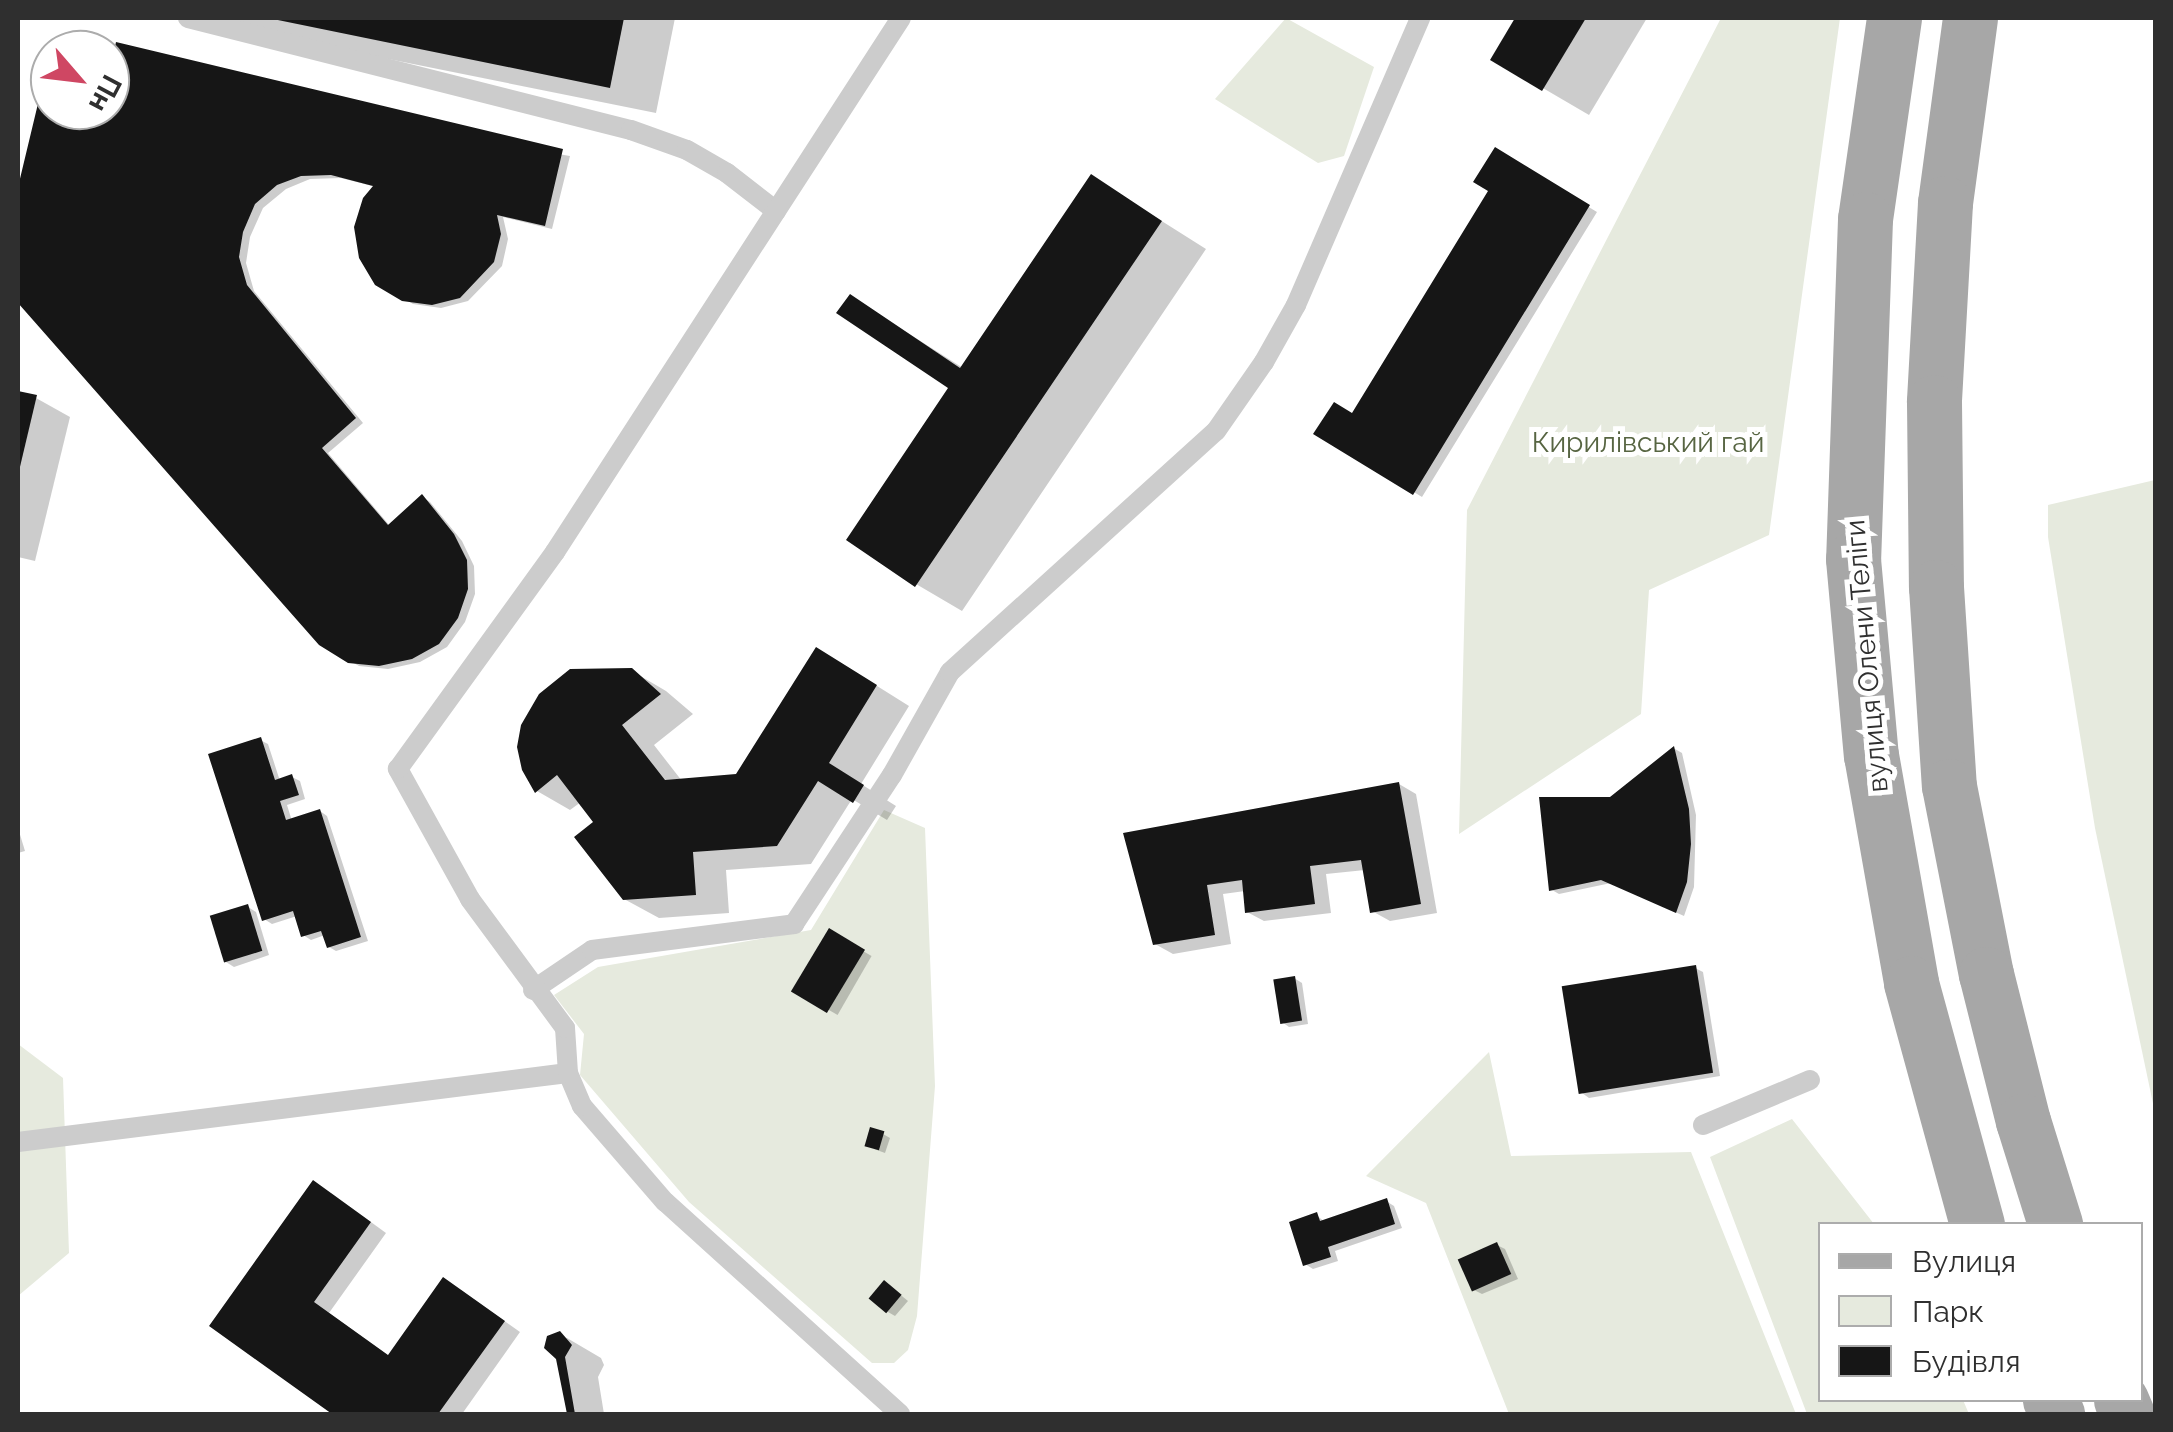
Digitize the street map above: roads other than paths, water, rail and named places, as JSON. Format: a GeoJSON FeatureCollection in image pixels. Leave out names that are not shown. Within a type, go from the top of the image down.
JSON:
{"type":"FeatureCollection","features":[{"type":"Feature","properties":{"kind":"main road","name":"вулиця Олени Теліги"},"geometry":{"type":"LineString","coordinates":[[1894,18],[1865,218],[1853,560],[1871,755],[1911,983],[1976,1222]]}},
{"type":"Feature","properties":{"kind":"main road"},"geometry":{"type":"LineString","coordinates":[[1970,18],[1946,204],[1934,402],[1936,587],[1949,786],[1986,974],[2022,1121],[2054,1222]]}},
{"type":"Feature","properties":{"kind":"lane"},"geometry":{"type":"LineString","coordinates":[[188,18],[631,130],[687,150],[727,173],[776,211]]}},
{"type":"Feature","properties":{"kind":"lane"},"geometry":{"type":"LineString","coordinates":[[900,1414],[665,1202],[582,1106],[568,1074],[565,1028],[533,990],[470,899],[398,769],[555,552],[902,18]]}},
{"type":"Feature","properties":{"kind":"lane"},"geometry":{"type":"LineString","coordinates":[[533,990],[592,950],[794,924],[892,774],[950,672],[1216,431],[1296,305],[1420,18]]}},
{"type":"Feature","properties":{"kind":"lane"},"geometry":{"type":"LineString","coordinates":[[18,1142],[568,1074]]}},
{"type":"Feature","properties":{"kind":"lane"},"geometry":{"type":"LineString","coordinates":[[1704,1125],[1810,1080]]}},
{"type":"Feature","properties":{"kind":"park label","name":"Кирилівський гай"},"geometry":{"type":"Point","coordinates":[1648,443]}}]}
